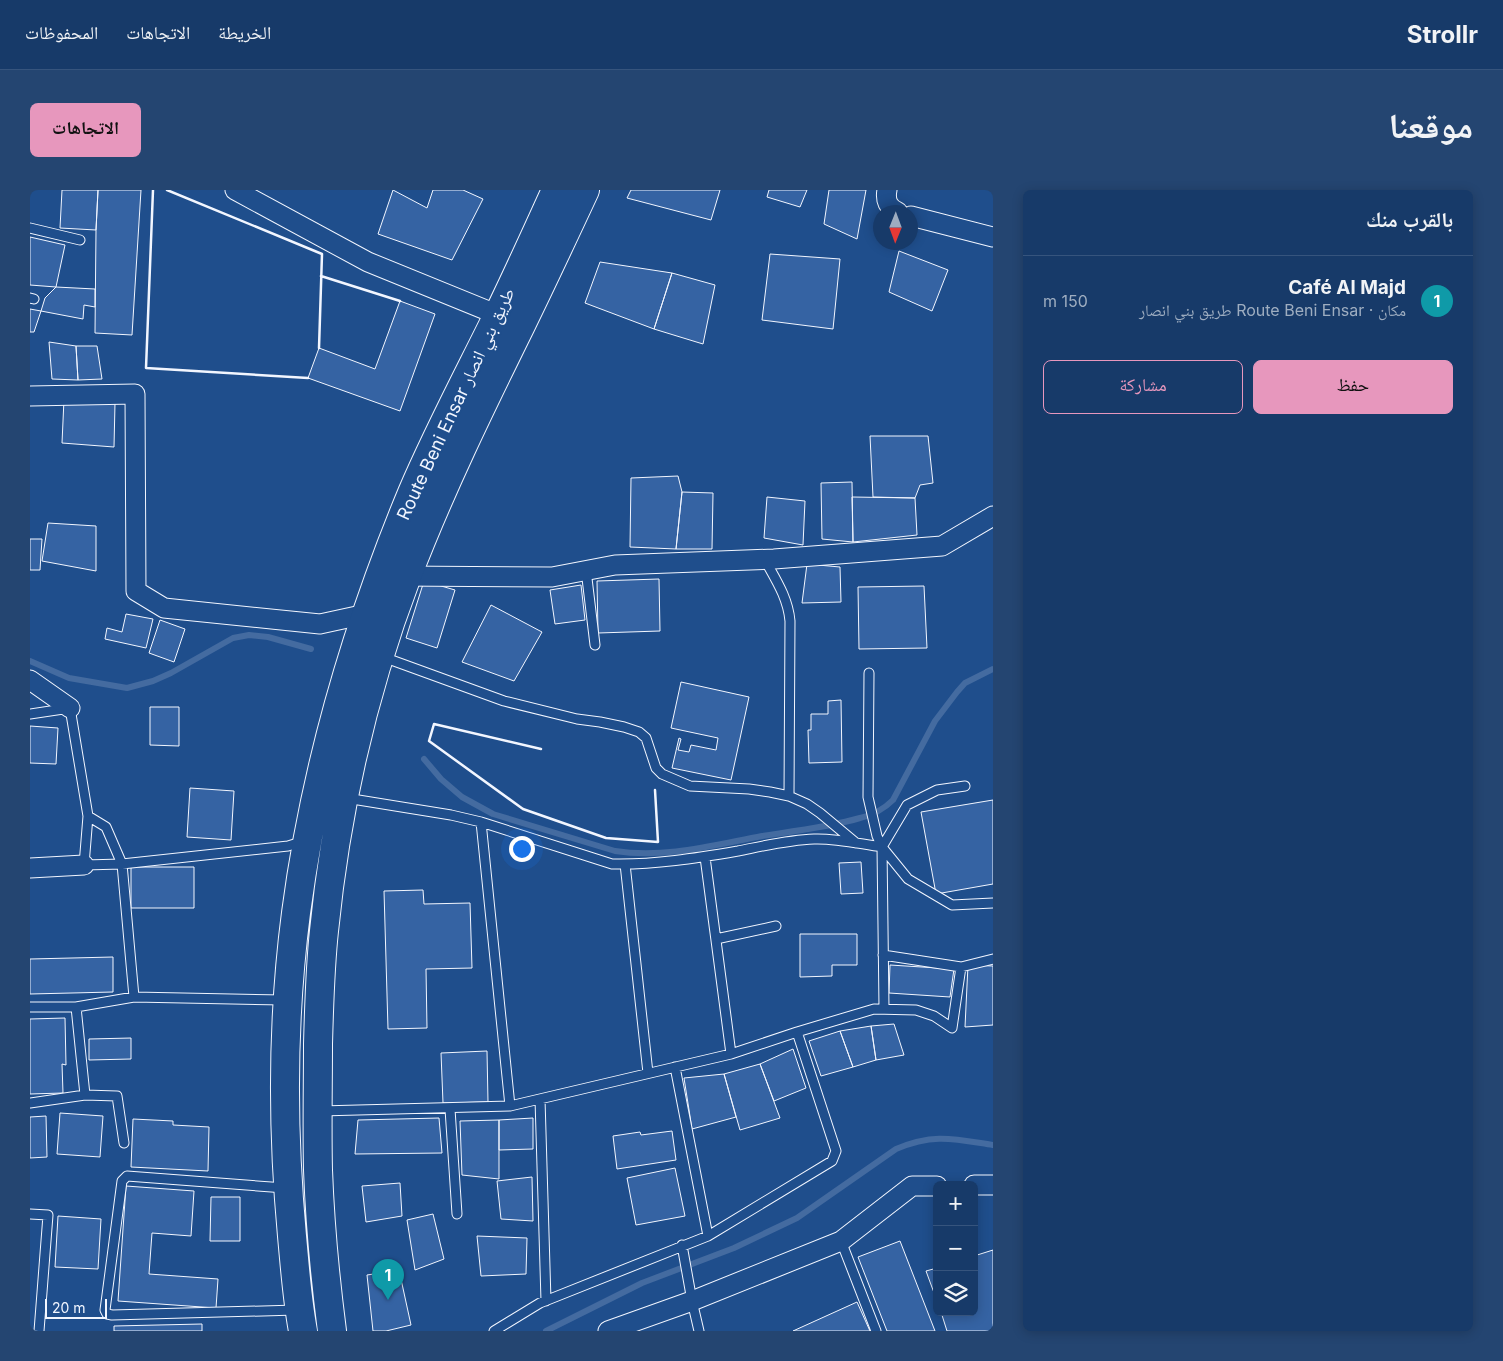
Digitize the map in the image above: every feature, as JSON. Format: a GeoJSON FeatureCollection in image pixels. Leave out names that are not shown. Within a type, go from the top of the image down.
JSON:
{"type":"FeatureCollection","features":[{"type":"Feature","properties":{"kind":"highway","name":"Route Beni Ensar طريق بني انصار"},"geometry":{"type":"LineString","coordinates":[[301,1321],[288,1188],[285,1089],[288,1000],[296,914],[307,841],[321,774],[342,688],[366,614],[393,576],[445,483],[480,407],[556,190]]}},
{"type":"Feature","properties":{"kind":"highway","name":"Route Beni Ensar طريق بني انصار"},"geometry":{"type":"LineString","coordinates":[[510,320],[585,190]]}},
{"type":"Feature","properties":{"kind":"highway","name":"Route Beni Ensar طريق بني انصار"},"geometry":{"type":"LineString","coordinates":[[332,1331],[318,1171],[317,1111],[320,1001],[325,923],[332,865],[344,798],[380,656],[393,576]]}},
{"type":"Feature","properties":{"kind":"highway"},"geometry":{"type":"LineString","coordinates":[[288,1000],[320,1001]]}},
{"type":"Feature","properties":{"kind":"street"},"geometry":{"type":"LineString","coordinates":[[235,190],[368,262],[510,320]]}},
{"type":"Feature","properties":{"kind":"street"},"geometry":{"type":"LineString","coordinates":[[887,190],[886,196],[888,205]]}},
{"type":"Feature","properties":{"kind":"street"},"geometry":{"type":"LineString","coordinates":[[918,218],[993,237]]}},
{"type":"Feature","properties":{"kind":"street"},"geometry":{"type":"LineString","coordinates":[[30,396],[134,394],[136,591],[164,608],[320,624],[366,614]]}},
{"type":"Feature","properties":{"kind":"street"},"geometry":{"type":"LineString","coordinates":[[393,576],[552,577],[615,565],[765,559],[942,546],[993,516]]}},
{"type":"Feature","properties":{"kind":"street"},"geometry":{"type":"LineString","coordinates":[[30,680],[70,708]]}},
{"type":"Feature","properties":{"kind":"street"},"geometry":{"type":"LineString","coordinates":[[30,868],[84,865]]}},
{"type":"Feature","properties":{"kind":"street"},"geometry":{"type":"LineString","coordinates":[[978,1185],[993,1185]]}},
{"type":"Feature","properties":{"kind":"street"},"geometry":{"type":"LineString","coordinates":[[608,1331],[692,1301],[841,1241],[912,1186],[933,1186]]}},
{"type":"Feature","properties":{"kind":"lane"},"geometry":{"type":"LineString","coordinates":[[30,228],[80,240]]}},
{"type":"Feature","properties":{"kind":"lane"},"geometry":{"type":"LineString","coordinates":[[765,559],[789,608],[789,796]]}},
{"type":"Feature","properties":{"kind":"lane"},"geometry":{"type":"LineString","coordinates":[[586,570],[595,645]]}},
{"type":"Feature","properties":{"kind":"lane"},"geometry":{"type":"LineString","coordinates":[[380,656],[504,701],[577,719],[624,726],[639,732],[646,738],[656,768],[662,774],[690,786],[749,789],[789,796],[820,812],[856,843]]}},
{"type":"Feature","properties":{"kind":"lane"},"geometry":{"type":"LineString","coordinates":[[869,673],[868,797],[877,836],[882,847],[908,879],[952,905],[993,903]]}},
{"type":"Feature","properties":{"kind":"lane"},"geometry":{"type":"LineString","coordinates":[[30,714],[70,708],[88,816],[84,865],[122,864],[288,846],[307,841]]}},
{"type":"Feature","properties":{"kind":"lane"},"geometry":{"type":"LineString","coordinates":[[884,1008],[882,847],[908,805],[936,790],[964,786]]}},
{"type":"Feature","properties":{"kind":"lane"},"geometry":{"type":"LineString","coordinates":[[344,798],[451,815],[481,822],[612,864],[705,857],[814,839],[829,839],[882,847]]}},
{"type":"Feature","properties":{"kind":"lane"},"geometry":{"type":"LineString","coordinates":[[88,816],[106,826],[122,864],[134,997]]}},
{"type":"Feature","properties":{"kind":"lane"},"geometry":{"type":"LineString","coordinates":[[481,822],[510,1106]]}},
{"type":"Feature","properties":{"kind":"lane"},"geometry":{"type":"LineString","coordinates":[[705,857],[731,1054]]}},
{"type":"Feature","properties":{"kind":"lane"},"geometry":{"type":"LineString","coordinates":[[625,864],[648,1073]]}},
{"type":"Feature","properties":{"kind":"lane"},"geometry":{"type":"LineString","coordinates":[[716,939],[776,926]]}},
{"type":"Feature","properties":{"kind":"lane"},"geometry":{"type":"LineString","coordinates":[[883,955],[961,967],[993,958]]}},
{"type":"Feature","properties":{"kind":"lane"},"geometry":{"type":"LineString","coordinates":[[317,1111],[510,1106],[731,1054],[874,1009],[916,1010],[934,1016],[952,1028],[961,967]]}},
{"type":"Feature","properties":{"kind":"lane"},"geometry":{"type":"LineString","coordinates":[[30,1007],[76,1007],[134,997],[288,1000]]}},
{"type":"Feature","properties":{"kind":"lane"},"geometry":{"type":"LineString","coordinates":[[76,1007],[85,1095]]}},
{"type":"Feature","properties":{"kind":"lane"},"geometry":{"type":"LineString","coordinates":[[494,1331],[546,1301],[683,1249],[708,1236],[832,1161],[836,1150],[797,1032]]}},
{"type":"Feature","properties":{"kind":"lane"},"geometry":{"type":"LineString","coordinates":[[675,1067],[708,1236]]}},
{"type":"Feature","properties":{"kind":"lane"},"geometry":{"type":"LineString","coordinates":[[30,1103],[85,1095],[117,1096],[124,1143]]}},
{"type":"Feature","properties":{"kind":"lane"},"geometry":{"type":"LineString","coordinates":[[540,1099],[546,1301]]}},
{"type":"Feature","properties":{"kind":"lane"},"geometry":{"type":"LineString","coordinates":[[450,1109],[456,1214]]}},
{"type":"Feature","properties":{"kind":"lane"},"geometry":{"type":"LineString","coordinates":[[288,1188],[126,1176],[122,1181],[105,1310],[108,1314],[112,1315],[301,1321]]}},
{"type":"Feature","properties":{"kind":"lane"},"geometry":{"type":"LineString","coordinates":[[30,1214],[48,1215],[39,1331]]}},
{"type":"Feature","properties":{"kind":"lane"},"geometry":{"type":"LineString","coordinates":[[841,1241],[876,1331]]}},
{"type":"Feature","properties":{"kind":"lane"},"geometry":{"type":"LineString","coordinates":[[683,1249],[699,1331]]}},
{"type":"Feature","properties":{"kind":"building"},"geometry":{"type":"Polygon","coordinates":[[[62,190],[98,190],[96,230],[60,228],[62,190]]]}},
{"type":"Feature","properties":{"kind":"building"},"geometry":{"type":"Polygon","coordinates":[[[98,190],[141,190],[132,335],[95,333],[98,190]]]}},
{"type":"Feature","properties":{"kind":"building"},"geometry":{"type":"Polygon","coordinates":[[[393,190],[427,208],[433,190],[463,190],[483,199],[452,260],[378,234],[393,190]]]}},
{"type":"Feature","properties":{"kind":"building"},"geometry":{"type":"Polygon","coordinates":[[[631,190],[720,190],[711,220],[627,198],[631,190]]]}},
{"type":"Feature","properties":{"kind":"building"},"geometry":{"type":"Polygon","coordinates":[[[769,190],[807,190],[800,207],[767,197],[769,190]]]}},
{"type":"Feature","properties":{"kind":"building"},"geometry":{"type":"Polygon","coordinates":[[[829,190],[866,190],[857,239],[824,224],[829,190]]]}},
{"type":"Feature","properties":{"kind":"building"},"geometry":{"type":"Polygon","coordinates":[[[30,237],[65,245],[56,287],[30,285],[30,237]]]}},
{"type":"Feature","properties":{"kind":"building"},"geometry":{"type":"Polygon","coordinates":[[[899,251],[948,270],[932,311],[889,292],[899,251]]]}},
{"type":"Feature","properties":{"kind":"building"},"geometry":{"type":"Polygon","coordinates":[[[770,254],[840,259],[833,329],[762,320],[770,254]]]}},
{"type":"Feature","properties":{"kind":"building"},"geometry":{"type":"Polygon","coordinates":[[[600,262],[672,273],[654,329],[585,303],[600,262]]]}},
{"type":"Feature","properties":{"kind":"building"},"geometry":{"type":"Polygon","coordinates":[[[672,273],[715,285],[703,344],[654,329],[672,273]]]}},
{"type":"Feature","properties":{"kind":"building"},"geometry":{"type":"Polygon","coordinates":[[[56,287],[95,289],[95,307],[84,305],[83,319],[41,311],[45,298],[56,287]]]}},
{"type":"Feature","properties":{"kind":"building"},"geometry":{"type":"Polygon","coordinates":[[[400,301],[435,314],[400,411],[308,378],[319,348],[375,369],[400,301]]]}},
{"type":"Feature","properties":{"kind":"building"},"geometry":{"type":"Polygon","coordinates":[[[30,309],[41,311],[34,332],[30,332],[30,309]]]}},
{"type":"Feature","properties":{"kind":"building"},"geometry":{"type":"Polygon","coordinates":[[[49,342],[76,346],[78,380],[52,379],[49,342]]]}},
{"type":"Feature","properties":{"kind":"building"},"geometry":{"type":"Polygon","coordinates":[[[76,346],[97,346],[102,379],[78,380],[76,346]]]}},
{"type":"Feature","properties":{"kind":"building"},"geometry":{"type":"Polygon","coordinates":[[[64,399],[115,403],[114,447],[62,443],[64,399]]]}},
{"type":"Feature","properties":{"kind":"building"},"geometry":{"type":"Polygon","coordinates":[[[870,436],[928,436],[933,483],[920,485],[915,498],[873,497],[870,436]]]}},
{"type":"Feature","properties":{"kind":"building"},"geometry":{"type":"Polygon","coordinates":[[[678,476],[682,492],[676,549],[630,547],[631,478],[678,476]]]}},
{"type":"Feature","properties":{"kind":"building"},"geometry":{"type":"Polygon","coordinates":[[[852,482],[853,542],[822,539],[821,483],[852,482]]]}},
{"type":"Feature","properties":{"kind":"building"},"geometry":{"type":"Polygon","coordinates":[[[682,492],[713,493],[712,549],[676,549],[682,492]]]}},
{"type":"Feature","properties":{"kind":"building"},"geometry":{"type":"Polygon","coordinates":[[[767,497],[805,501],[803,545],[764,538],[767,497]]]}},
{"type":"Feature","properties":{"kind":"building"},"geometry":{"type":"Polygon","coordinates":[[[852,497],[915,498],[917,535],[853,542],[852,497]]]}},
{"type":"Feature","properties":{"kind":"building"},"geometry":{"type":"Polygon","coordinates":[[[48,523],[96,526],[96,571],[42,561],[48,523]]]}},
{"type":"Feature","properties":{"kind":"building"},"geometry":{"type":"Polygon","coordinates":[[[30,539],[42,539],[40,570],[30,570],[30,539]]]}},
{"type":"Feature","properties":{"kind":"building"},"geometry":{"type":"Polygon","coordinates":[[[807,564],[840,567],[841,602],[802,603],[807,564]]]}},
{"type":"Feature","properties":{"kind":"building"},"geometry":{"type":"Polygon","coordinates":[[[659,579],[660,631],[598,633],[597,581],[659,579]]]}},
{"type":"Feature","properties":{"kind":"building"},"geometry":{"type":"Polygon","coordinates":[[[424,581],[455,590],[437,648],[406,638],[424,581]]]}},
{"type":"Feature","properties":{"kind":"building"},"geometry":{"type":"Polygon","coordinates":[[[581,585],[585,620],[555,624],[550,590],[581,585]]]}},
{"type":"Feature","properties":{"kind":"building"},"geometry":{"type":"Polygon","coordinates":[[[924,586],[927,648],[859,649],[858,587],[924,586]]]}},
{"type":"Feature","properties":{"kind":"building"},"geometry":{"type":"Polygon","coordinates":[[[491,605],[542,632],[514,681],[462,662],[491,605]]]}},
{"type":"Feature","properties":{"kind":"building"},"geometry":{"type":"Polygon","coordinates":[[[126,614],[153,619],[146,648],[105,639],[107,628],[122,632],[126,614]]]}},
{"type":"Feature","properties":{"kind":"building"},"geometry":{"type":"Polygon","coordinates":[[[160,620],[185,629],[174,662],[149,653],[160,620]]]}},
{"type":"Feature","properties":{"kind":"building"},"geometry":{"type":"Polygon","coordinates":[[[681,682],[749,697],[731,780],[672,768],[679,738],[681,739],[678,750],[689,752],[691,745],[716,750],[718,738],[671,728],[681,682]]]}},
{"type":"Feature","properties":{"kind":"building"},"geometry":{"type":"Polygon","coordinates":[[[841,700],[842,762],[809,763],[808,730],[811,730],[811,714],[828,714],[828,701],[841,700]]]}},
{"type":"Feature","properties":{"kind":"building"},"geometry":{"type":"Polygon","coordinates":[[[150,707],[179,707],[179,746],[150,745],[150,707]]]}},
{"type":"Feature","properties":{"kind":"building"},"geometry":{"type":"Polygon","coordinates":[[[30,726],[58,728],[56,764],[30,763],[30,726]]]}},
{"type":"Feature","properties":{"kind":"building"},"geometry":{"type":"Polygon","coordinates":[[[190,788],[234,791],[231,840],[187,837],[190,788]]]}},
{"type":"Feature","properties":{"kind":"building"},"geometry":{"type":"Polygon","coordinates":[[[993,800],[993,884],[936,894],[921,812],[993,800]]]}},
{"type":"Feature","properties":{"kind":"building"},"geometry":{"type":"Polygon","coordinates":[[[861,862],[863,893],[841,894],[839,863],[861,862]]]}},
{"type":"Feature","properties":{"kind":"building"},"geometry":{"type":"Polygon","coordinates":[[[131,867],[194,867],[194,908],[131,908],[131,867]]]}},
{"type":"Feature","properties":{"kind":"building"},"geometry":{"type":"Polygon","coordinates":[[[423,890],[424,904],[470,903],[472,968],[426,969],[427,1028],[388,1029],[384,891],[423,890]]]}},
{"type":"Feature","properties":{"kind":"building"},"geometry":{"type":"Polygon","coordinates":[[[800,934],[857,934],[857,965],[832,965],[832,976],[800,977],[800,934]]]}},
{"type":"Feature","properties":{"kind":"building"},"geometry":{"type":"Polygon","coordinates":[[[113,957],[113,992],[30,994],[30,959],[113,957]]]}},
{"type":"Feature","properties":{"kind":"building"},"geometry":{"type":"Polygon","coordinates":[[[890,965],[954,969],[950,997],[889,993],[890,965]]]}},
{"type":"Feature","properties":{"kind":"building"},"geometry":{"type":"Polygon","coordinates":[[[968,965],[993,966],[993,1025],[965,1027],[968,965]]]}},
{"type":"Feature","properties":{"kind":"building"},"geometry":{"type":"Polygon","coordinates":[[[65,1018],[66,1065],[62,1064],[63,1093],[30,1094],[30,1019],[65,1018]]]}},
{"type":"Feature","properties":{"kind":"building"},"geometry":{"type":"Polygon","coordinates":[[[894,1024],[904,1055],[876,1060],[871,1026],[894,1024]]]}},
{"type":"Feature","properties":{"kind":"building"},"geometry":{"type":"Polygon","coordinates":[[[871,1026],[876,1060],[853,1067],[840,1031],[871,1026]]]}},
{"type":"Feature","properties":{"kind":"building"},"geometry":{"type":"Polygon","coordinates":[[[840,1031],[853,1067],[821,1076],[809,1041],[840,1031]]]}},
{"type":"Feature","properties":{"kind":"building"},"geometry":{"type":"Polygon","coordinates":[[[131,1038],[131,1059],[89,1060],[89,1039],[131,1038]]]}},
{"type":"Feature","properties":{"kind":"building"},"geometry":{"type":"Polygon","coordinates":[[[793,1049],[806,1088],[774,1101],[760,1064],[793,1049]]]}},
{"type":"Feature","properties":{"kind":"building"},"geometry":{"type":"Polygon","coordinates":[[[487,1051],[488,1102],[443,1103],[441,1053],[487,1051]]]}},
{"type":"Feature","properties":{"kind":"building"},"geometry":{"type":"Polygon","coordinates":[[[760,1064],[780,1118],[740,1130],[724,1074],[760,1064]]]}},
{"type":"Feature","properties":{"kind":"building"},"geometry":{"type":"Polygon","coordinates":[[[724,1074],[736,1117],[692,1129],[684,1078],[724,1074]]]}},
{"type":"Feature","properties":{"kind":"building"},"geometry":{"type":"Polygon","coordinates":[[[60,1113],[103,1116],[100,1157],[57,1154],[60,1113]]]}},
{"type":"Feature","properties":{"kind":"building"},"geometry":{"type":"Polygon","coordinates":[[[46,1116],[47,1157],[30,1158],[30,1117],[46,1116]]]}},
{"type":"Feature","properties":{"kind":"building"},"geometry":{"type":"Polygon","coordinates":[[[439,1118],[442,1153],[355,1154],[358,1120],[439,1118]]]}},
{"type":"Feature","properties":{"kind":"building"},"geometry":{"type":"Polygon","coordinates":[[[533,1118],[533,1149],[499,1150],[499,1120],[533,1118]]]}},
{"type":"Feature","properties":{"kind":"building"},"geometry":{"type":"Polygon","coordinates":[[[133,1119],[173,1121],[173,1125],[209,1127],[208,1171],[131,1167],[133,1119]]]}},
{"type":"Feature","properties":{"kind":"building"},"geometry":{"type":"Polygon","coordinates":[[[499,1120],[499,1179],[462,1175],[460,1121],[499,1120]]]}},
{"type":"Feature","properties":{"kind":"building"},"geometry":{"type":"Polygon","coordinates":[[[672,1131],[676,1160],[617,1169],[613,1136],[640,1132],[641,1135],[672,1131]]]}},
{"type":"Feature","properties":{"kind":"building"},"geometry":{"type":"Polygon","coordinates":[[[675,1168],[685,1216],[636,1225],[627,1178],[675,1168]]]}},
{"type":"Feature","properties":{"kind":"building"},"geometry":{"type":"Polygon","coordinates":[[[532,1177],[533,1221],[501,1219],[497,1181],[532,1177]]]}},
{"type":"Feature","properties":{"kind":"building"},"geometry":{"type":"Polygon","coordinates":[[[400,1183],[402,1216],[366,1222],[362,1186],[400,1183]]]}},
{"type":"Feature","properties":{"kind":"building"},"geometry":{"type":"Polygon","coordinates":[[[126,1186],[194,1191],[191,1236],[152,1233],[149,1274],[218,1279],[216,1308],[118,1301],[126,1186]]]}},
{"type":"Feature","properties":{"kind":"building"},"geometry":{"type":"Polygon","coordinates":[[[211,1197],[240,1197],[240,1241],[210,1241],[211,1197]]]}},
{"type":"Feature","properties":{"kind":"building"},"geometry":{"type":"Polygon","coordinates":[[[433,1214],[444,1259],[415,1270],[407,1220],[433,1214]]]}},
{"type":"Feature","properties":{"kind":"building"},"geometry":{"type":"Polygon","coordinates":[[[58,1216],[101,1219],[98,1269],[55,1267],[58,1216]]]}},
{"type":"Feature","properties":{"kind":"building"},"geometry":{"type":"Polygon","coordinates":[[[477,1236],[527,1238],[526,1274],[481,1276],[477,1236]]]}},
{"type":"Feature","properties":{"kind":"building"},"geometry":{"type":"Polygon","coordinates":[[[900,1241],[935,1331],[887,1331],[858,1257],[900,1241]]]}},
{"type":"Feature","properties":{"kind":"building"},"geometry":{"type":"Polygon","coordinates":[[[993,1250],[993,1331],[947,1331],[942,1316],[978,1316],[978,1255],[993,1250]]]}},
{"type":"Feature","properties":{"kind":"building"},"geometry":{"type":"Polygon","coordinates":[[[933,1269],[933,1290],[926,1271],[933,1269]]]}},
{"type":"Feature","properties":{"kind":"building"},"geometry":{"type":"Polygon","coordinates":[[[399,1270],[411,1325],[386,1331],[373,1331],[367,1275],[399,1270]]]}},
{"type":"Feature","properties":{"kind":"building"},"geometry":{"type":"Polygon","coordinates":[[[857,1302],[870,1331],[793,1331],[857,1302]]]}},
{"type":"Feature","properties":{"kind":"building"},"geometry":{"type":"Polygon","coordinates":[[[202,1324],[202,1331],[114,1331],[114,1326],[202,1324]]]}},
{"type":"Feature","properties":{"kind":"waterway"},"geometry":{"type":"LineString","coordinates":[[30,661],[69,678],[127,688],[153,681],[171,673],[233,638],[249,635],[268,637],[311,649]]}},
{"type":"Feature","properties":{"kind":"waterway"},"geometry":{"type":"LineString","coordinates":[[424,759],[441,779],[462,797],[493,814],[615,851],[652,853],[689,850],[836,824],[865,817],[882,809],[893,800],[935,721],[957,692],[965,683],[993,669]]}},
{"type":"Feature","properties":{"kind":"waterway"},"geometry":{"type":"LineString","coordinates":[[546,1331],[642,1283],[734,1248],[797,1218],[896,1149],[933,1139],[955,1139],[993,1145]]}},
{"type":"Feature","properties":{"kind":"wall"},"geometry":{"type":"LineString","coordinates":[[153,190],[146,368],[308,378]]}},
{"type":"Feature","properties":{"kind":"wall"},"geometry":{"type":"LineString","coordinates":[[167,190],[322,254],[319,348]]}},
{"type":"Feature","properties":{"kind":"wall"},"geometry":{"type":"LineString","coordinates":[[321,276],[400,301]]}},
{"type":"Feature","properties":{"kind":"wall"},"geometry":{"type":"LineString","coordinates":[[541,749],[434,724],[429,741],[523,809],[606,838],[658,842],[655,790]]}},
{"type":"Feature","properties":{"kind":"place","name":"Café Al Majd"},"geometry":{"type":"Point","coordinates":[388,1300]}}]}
